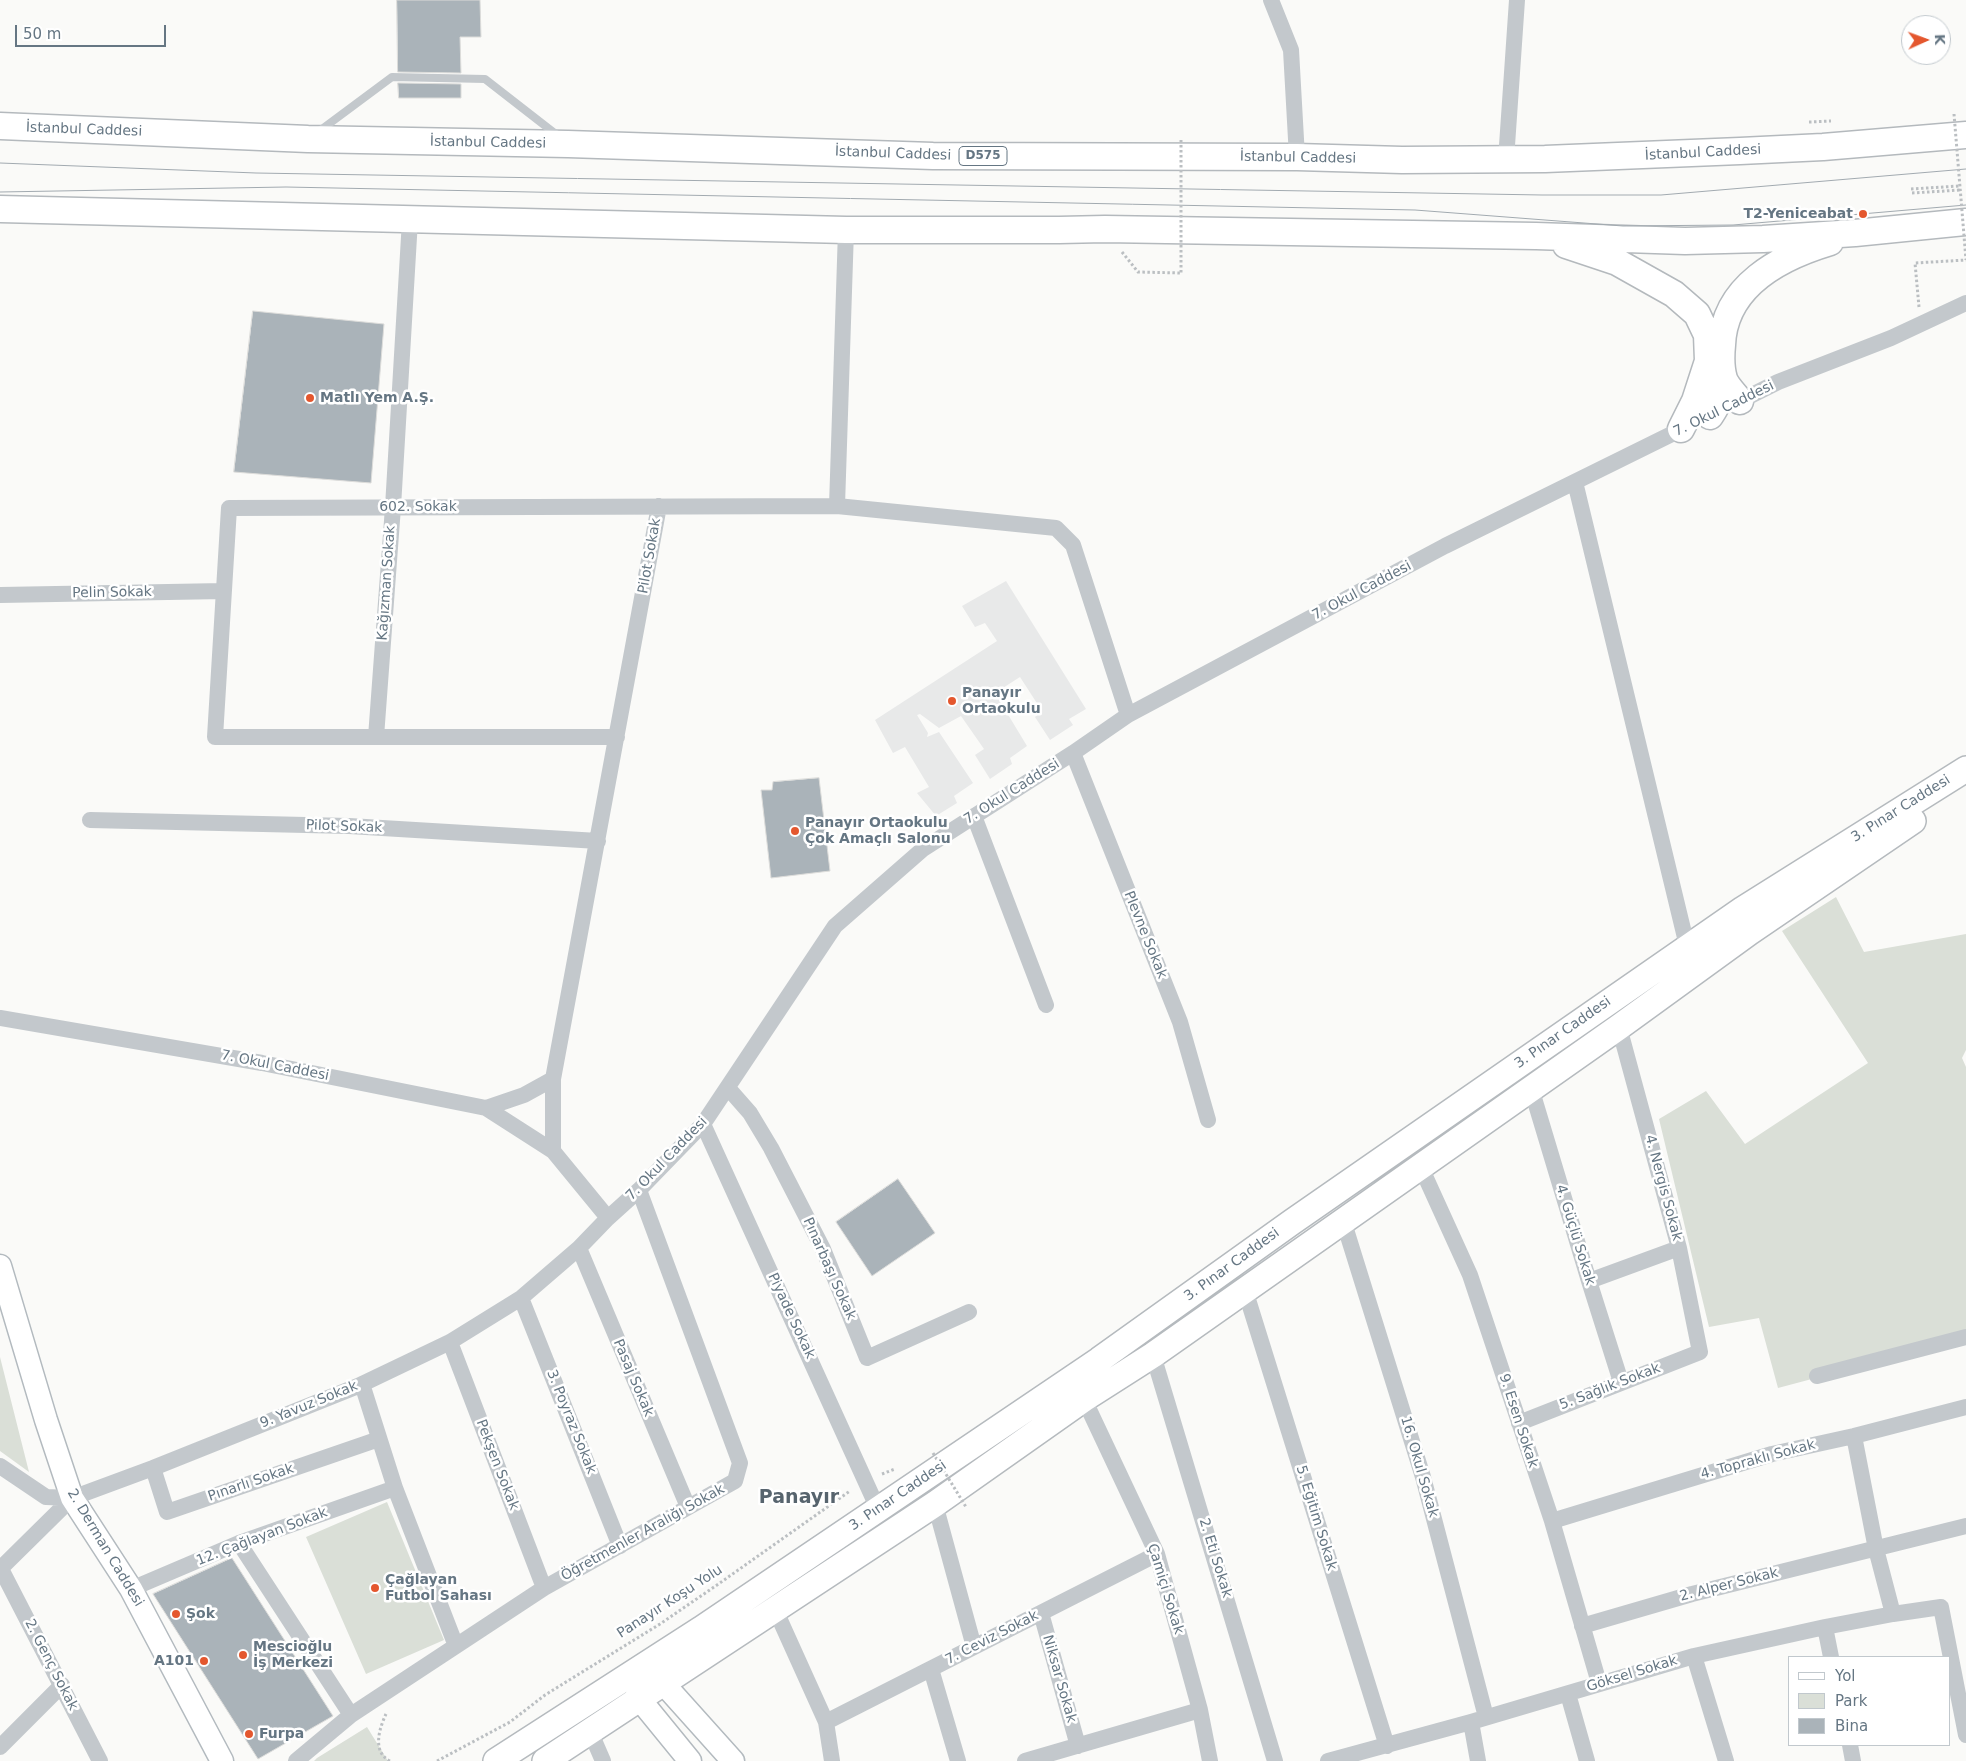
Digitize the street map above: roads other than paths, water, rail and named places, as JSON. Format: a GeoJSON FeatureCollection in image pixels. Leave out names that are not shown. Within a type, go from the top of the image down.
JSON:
{"type":"FeatureCollection","features":[{"type":"Feature","properties":{"kind":"highway","name":"İstanbul Caddesi"},"geometry":{"type":"LineString","coordinates":[[0,126],[308,139],[568,144],[934,156],[1297,157],[1506,160],[1740,152],[1824,147],[1960,125]]}},
{"type":"Feature","properties":{"kind":"highway"},"geometry":{"type":"LineString","coordinates":[[0,209],[846,230],[1105,229],[1685,240],[1763,239],[1966,222]]}},
{"type":"Feature","properties":{"kind":"highway"},"geometry":{"type":"LineString","coordinates":[[1710,416],[1719,403],[1723,391],[1722,330],[1730,309],[1742,291],[1775,266],[1797,255],[1817,246],[1864,232]]}},
{"type":"Feature","properties":{"kind":"highway"},"geometry":{"type":"LineString","coordinates":[[1536,236],[1617,262],[1674,294],[1697,314],[1707,335],[1708,362],[1695,401],[1681,429]]}},
{"type":"Feature","properties":{"kind":"highway"},"geometry":{"type":"LineString","coordinates":[[1724,380],[1740,401]]}},
{"type":"Feature","properties":{"kind":"main road","name":"3. Pınar Caddesi"},"geometry":{"type":"LineString","coordinates":[[496,1761],[701,1629],[1099,1360],[1300,1216],[1688,946],[1743,909],[1966,769]]}},
{"type":"Feature","properties":{"kind":"main road","name":"3. Pınar Caddesi"},"geometry":{"type":"LineString","coordinates":[[545,1761],[590,1731],[638,1690],[663,1683],[935,1504],[1084,1399],[1245,1290],[1420,1165],[1619,1027],[1750,932],[1966,785]]}},
{"type":"Feature","properties":{"kind":"main road","name":"2. Derman Caddesi"},"geometry":{"type":"LineString","coordinates":[[0,1266],[46,1420],[72,1498],[130,1589],[222,1761]]}},
{"type":"Feature","properties":{"kind":"main road"},"geometry":{"type":"LineString","coordinates":[[638,1690],[647,1667],[701,1629]]}},
{"type":"Feature","properties":{"kind":"main road"},"geometry":{"type":"LineString","coordinates":[[663,1683],[733,1761]]}},
{"type":"Feature","properties":{"kind":"main road"},"geometry":{"type":"LineString","coordinates":[[600,1694],[638,1690]]}},
{"type":"Feature","properties":{"kind":"main road"},"geometry":{"type":"LineString","coordinates":[[638,1690],[690,1761]]}},
{"type":"Feature","properties":{"kind":"street"},"geometry":{"type":"LineString","coordinates":[[1271,0],[1291,50],[1297,157]]}},
{"type":"Feature","properties":{"kind":"street"},"geometry":{"type":"LineString","coordinates":[[1506,160],[1517,0]]}},
{"type":"Feature","properties":{"kind":"street","name":"Kağızman Sokak"},"geometry":{"type":"LineString","coordinates":[[376,737],[393,508],[410,220]]}},
{"type":"Feature","properties":{"kind":"street"},"geometry":{"type":"LineString","coordinates":[[837,506],[846,230]]}},
{"type":"Feature","properties":{"kind":"street","name":"7. Okul Caddesi"},"geometry":{"type":"LineString","coordinates":[[0,1018],[262,1063],[486,1108],[554,1150],[608,1218],[639,1190],[703,1124],[836,926],[923,849],[1074,753],[1128,716],[1445,546],[1778,382],[1891,338],[1966,303]]}},
{"type":"Feature","properties":{"kind":"street"},"geometry":{"type":"LineString","coordinates":[[1575,482],[1688,946],[1690,975]]}},
{"type":"Feature","properties":{"kind":"street","name":"Pilot Sokak"},"geometry":{"type":"LineString","coordinates":[[554,1150],[553,1079],[659,506]]}},
{"type":"Feature","properties":{"kind":"street","name":"602. Sokak"},"geometry":{"type":"LineString","coordinates":[[376,737],[215,737],[229,508],[837,506],[1056,528],[1073,545],[1128,716]]}},
{"type":"Feature","properties":{"kind":"street","name":"Pelin Sokak"},"geometry":{"type":"LineString","coordinates":[[0,595],[224,591]]}},
{"type":"Feature","properties":{"kind":"street"},"geometry":{"type":"LineString","coordinates":[[376,737],[617,737]]}},
{"type":"Feature","properties":{"kind":"street","name":"Plevne Sokak"},"geometry":{"type":"LineString","coordinates":[[1074,753],[1180,1022],[1208,1120]]}},
{"type":"Feature","properties":{"kind":"street"},"geometry":{"type":"LineString","coordinates":[[974,816],[1046,1005]]}},
{"type":"Feature","properties":{"kind":"street","name":"Pilot Sokak"},"geometry":{"type":"LineString","coordinates":[[90,820],[349,826],[598,841]]}},
{"type":"Feature","properties":{"kind":"street","name":"4. Nergis Sokak"},"geometry":{"type":"LineString","coordinates":[[1619,1027],[1680,1248],[1700,1352]]}},
{"type":"Feature","properties":{"kind":"street"},"geometry":{"type":"LineString","coordinates":[[486,1108],[524,1095],[553,1079]]}},
{"type":"Feature","properties":{"kind":"street","name":"Pınarbaşı Sokak"},"geometry":{"type":"LineString","coordinates":[[728,1088],[750,1113],[818,1240],[867,1358],[969,1312]]}},
{"type":"Feature","properties":{"kind":"street","name":"4. Güçlü Sokak"},"geometry":{"type":"LineString","coordinates":[[1531,1088],[1621,1382]]}},
{"type":"Feature","properties":{"kind":"street","name":"Piyade Sokak"},"geometry":{"type":"LineString","coordinates":[[703,1124],[878,1509]]}},
{"type":"Feature","properties":{"kind":"street","name":"9. Esen Sokak"},"geometry":{"type":"LineString","coordinates":[[1420,1165],[1470,1275],[1552,1521],[1599,1683]]}},
{"type":"Feature","properties":{"kind":"street","name":"Öğretmenler Aralığı Sokak"},"geometry":{"type":"LineString","coordinates":[[296,1761],[351,1715],[544,1588],[735,1481],[740,1463],[639,1190]]}},
{"type":"Feature","properties":{"kind":"street","name":"9. Yavuz Sokak"},"geometry":{"type":"LineString","coordinates":[[0,1569],[72,1498],[153,1468],[362,1384],[450,1342],[521,1298],[579,1248],[608,1218]]}},
{"type":"Feature","properties":{"kind":"street","name":"16. Okul Sokak"},"geometry":{"type":"LineString","coordinates":[[1342,1220],[1423,1477],[1479,1720],[1478,1761]]}},
{"type":"Feature","properties":{"kind":"street","name":"Pasaj Sokak"},"geometry":{"type":"LineString","coordinates":[[579,1248],[688,1507]]}},
{"type":"Feature","properties":{"kind":"street"},"geometry":{"type":"LineString","coordinates":[[1589,1281],[1680,1248]]}},
{"type":"Feature","properties":{"kind":"street","name":"5. Eğitim Sokak"},"geometry":{"type":"LineString","coordinates":[[1245,1290],[1387,1746]]}},
{"type":"Feature","properties":{"kind":"street","name":"3. Poyraz Sokak"},"geometry":{"type":"LineString","coordinates":[[521,1298],[620,1546]]}},
{"type":"Feature","properties":{"kind":"street"},"geometry":{"type":"LineString","coordinates":[[1817,1376],[1966,1337]]}},
{"type":"Feature","properties":{"kind":"street","name":"Pekşen Sokak"},"geometry":{"type":"LineString","coordinates":[[450,1342],[544,1588]]}},
{"type":"Feature","properties":{"kind":"street","name":"5. Sağlık Sokak"},"geometry":{"type":"LineString","coordinates":[[1519,1423],[1700,1352]]}},
{"type":"Feature","properties":{"kind":"street","name":"2. Eti Sokak"},"geometry":{"type":"LineString","coordinates":[[1153,1354],[1276,1761]]}},
{"type":"Feature","properties":{"kind":"street"},"geometry":{"type":"LineString","coordinates":[[362,1384],[395,1488],[456,1646]]}},
{"type":"Feature","properties":{"kind":"street","name":"Çamiçi Sokak"},"geometry":{"type":"LineString","coordinates":[[1084,1399],[1157,1554],[1200,1710],[1210,1761]]}},
{"type":"Feature","properties":{"kind":"street","name":"4. Topraklı Sokak"},"geometry":{"type":"LineString","coordinates":[[1552,1521],[1772,1454],[1854,1436],[1966,1407]]}},
{"type":"Feature","properties":{"kind":"street"},"geometry":{"type":"LineString","coordinates":[[1854,1436],[1876,1549],[1893,1614]]}},
{"type":"Feature","properties":{"kind":"street","name":"Pınarlı Sokak"},"geometry":{"type":"LineString","coordinates":[[153,1468],[166,1512],[379,1438]]}},
{"type":"Feature","properties":{"kind":"street"},"geometry":{"type":"LineString","coordinates":[[0,1466],[46,1497],[72,1498]]}},
{"type":"Feature","properties":{"kind":"street","name":"12. Çağlayan Sokak"},"geometry":{"type":"LineString","coordinates":[[130,1589],[239,1543],[395,1488]]}},
{"type":"Feature","properties":{"kind":"street"},"geometry":{"type":"LineString","coordinates":[[935,1504],[974,1647]]}},
{"type":"Feature","properties":{"kind":"street","name":"2. Alper Sokak"},"geometry":{"type":"LineString","coordinates":[[1582,1626],[1692,1594],[1966,1526]]}},
{"type":"Feature","properties":{"kind":"street"},"geometry":{"type":"LineString","coordinates":[[239,1543],[351,1715]]}},
{"type":"Feature","properties":{"kind":"street","name":"7. Ceviz Sokak"},"geometry":{"type":"LineString","coordinates":[[826,1722],[1157,1554]]}},
{"type":"Feature","properties":{"kind":"street","name":"2. Genç Sokak"},"geometry":{"type":"LineString","coordinates":[[0,1569],[100,1761]]}},
{"type":"Feature","properties":{"kind":"street","name":"Göksel Sokak"},"geometry":{"type":"LineString","coordinates":[[1328,1761],[1368,1756],[1387,1746],[1694,1656],[1893,1614],[1941,1607],[1951,1656]]}},
{"type":"Feature","properties":{"kind":"street"},"geometry":{"type":"LineString","coordinates":[[775,1609],[826,1722],[832,1761]]}},
{"type":"Feature","properties":{"kind":"street","name":"Niksar Sokak"},"geometry":{"type":"LineString","coordinates":[[1041,1613],[1078,1746]]}},
{"type":"Feature","properties":{"kind":"street"},"geometry":{"type":"LineString","coordinates":[[1825,1627],[1831,1656]]}},
{"type":"Feature","properties":{"kind":"street"},"geometry":{"type":"LineString","coordinates":[[1694,1656],[1726,1761]]}},
{"type":"Feature","properties":{"kind":"street","name":"Göksel Sokak"},"geometry":{"type":"LineString","coordinates":[[1951,1658],[1966,1735]]}},
{"type":"Feature","properties":{"kind":"street"},"geometry":{"type":"LineString","coordinates":[[931,1669],[958,1761]]}},
{"type":"Feature","properties":{"kind":"street"},"geometry":{"type":"LineString","coordinates":[[0,1747],[62,1685]]}},
{"type":"Feature","properties":{"kind":"street"},"geometry":{"type":"LineString","coordinates":[[1568,1694],[1587,1761]]}},
{"type":"Feature","properties":{"kind":"street"},"geometry":{"type":"LineString","coordinates":[[1025,1761],[1200,1710]]}},
{"type":"Feature","properties":{"kind":"street"},"geometry":{"type":"LineString","coordinates":[[590,1731],[603,1761]]}},
{"type":"Feature","properties":{"kind":"street"},"geometry":{"type":"LineString","coordinates":[[1850,1746],[1853,1761]]}},
{"type":"Feature","properties":{"kind":"lane"},"geometry":{"type":"LineString","coordinates":[[308,139],[392,77],[485,80],[568,144]]}},
{"type":"Feature","properties":{"kind":"tram line"},"geometry":{"type":"LineString","coordinates":[[0,163],[256,173],[1542,195],[1661,195],[1966,169]]}},
{"type":"Feature","properties":{"kind":"tram line"},"geometry":{"type":"LineString","coordinates":[[0,192],[286,187],[1415,210],[1623,226],[1733,225],[1966,205]]}},
{"type":"Feature","properties":{"kind":"place","name":"T2-Yeniceabat"},"geometry":{"type":"Point","coordinates":[1863,214]}},
{"type":"Feature","properties":{"kind":"place","name":"Matlı Yem A.Ş."},"geometry":{"type":"Point","coordinates":[310,398]}},
{"type":"Feature","properties":{"kind":"place","name":"Panayır Ortaokulu"},"geometry":{"type":"Point","coordinates":[952,701]}},
{"type":"Feature","properties":{"kind":"place","name":"Panayır Ortaokulu Çok Amaçlı Salonu"},"geometry":{"type":"Point","coordinates":[795,831]}},
{"type":"Feature","properties":{"kind":"place","name":"Çağlayan Futbol Sahası"},"geometry":{"type":"Point","coordinates":[375,1588]}},
{"type":"Feature","properties":{"kind":"place","name":"Şok"},"geometry":{"type":"Point","coordinates":[176,1614]}},
{"type":"Feature","properties":{"kind":"place","name":"Mescioğlu İş Merkezi"},"geometry":{"type":"Point","coordinates":[243,1655]}},
{"type":"Feature","properties":{"kind":"place","name":"A101"},"geometry":{"type":"Point","coordinates":[204,1661]}},
{"type":"Feature","properties":{"kind":"place","name":"Furpa"},"geometry":{"type":"Point","coordinates":[249,1734]}},
{"type":"Feature","properties":{"kind":"district","name":"Panayır"},"geometry":{"type":"Point","coordinates":[799,1498]}}]}
